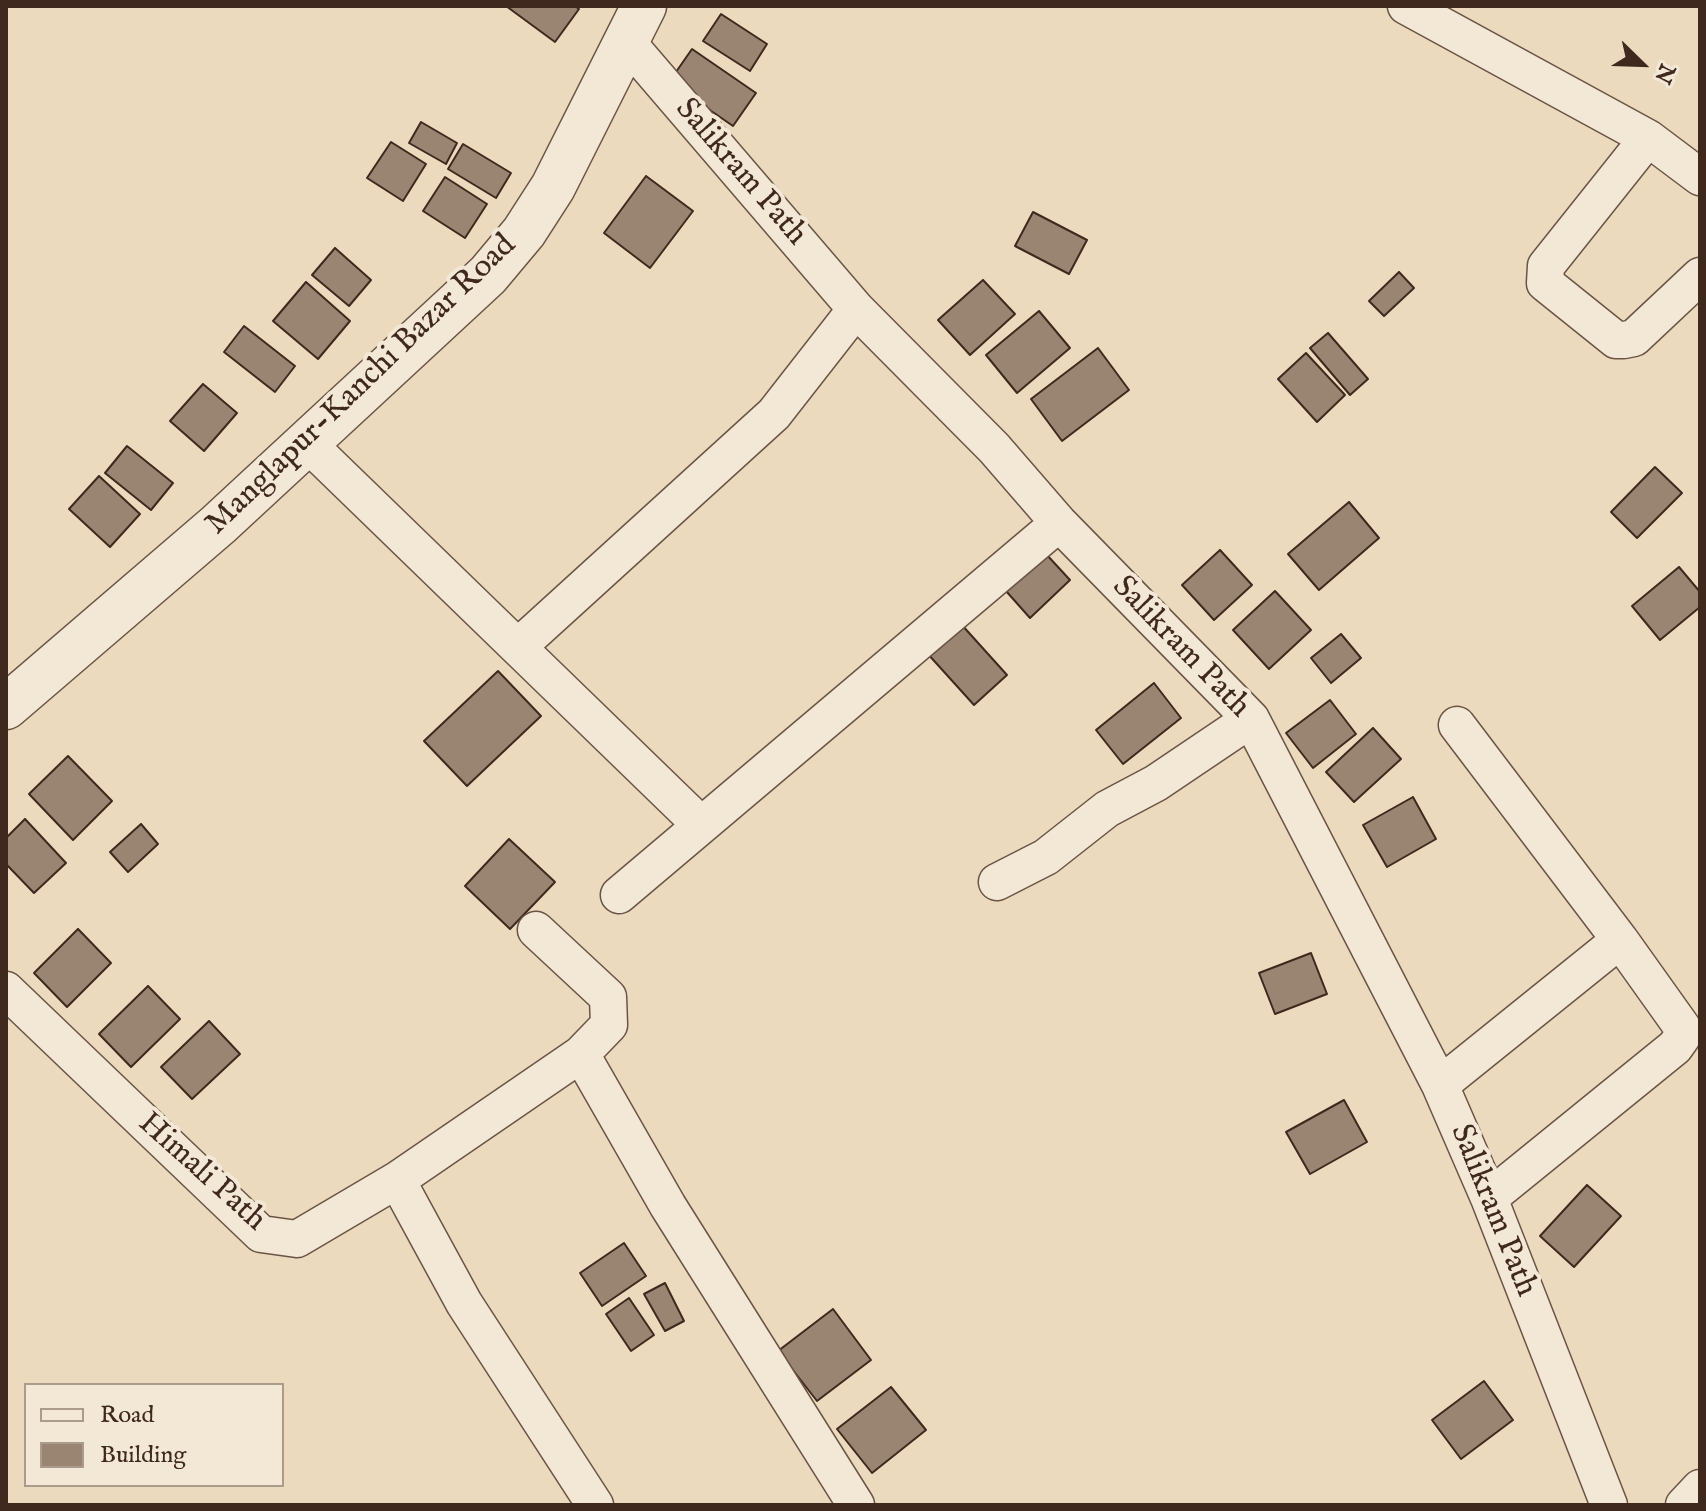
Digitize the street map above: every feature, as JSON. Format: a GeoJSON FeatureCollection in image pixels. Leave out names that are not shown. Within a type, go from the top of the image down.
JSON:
{"type":"FeatureCollection","features":[{"type":"Feature","properties":{"kind":"street"},"geometry":{"type":"LineString","coordinates":[[1406,6],[1648,138],[1700,177]]}},
{"type":"Feature","properties":{"kind":"street","name":"Salikram Path"},"geometry":{"type":"LineString","coordinates":[[636,24],[856,309],[994,448],[1059,523],[1251,719],[1440,1085],[1489,1198],[1609,1505]]}},
{"type":"Feature","properties":{"kind":"street","name":"Manglapur-Kanchi Bazar Road"},"geometry":{"type":"LineString","coordinates":[[6,707],[218,525],[507,253],[553,187],[636,24]]}},
{"type":"Feature","properties":{"kind":"street"},"geometry":{"type":"LineString","coordinates":[[1648,138],[1546,266],[1545,283],[1616,340],[1624,340],[1634,338],[1673,297],[1700,276]]}},
{"type":"Feature","properties":{"kind":"street"},"geometry":{"type":"LineString","coordinates":[[519,646],[774,414],[856,309]]}},
{"type":"Feature","properties":{"kind":"street"},"geometry":{"type":"LineString","coordinates":[[306,442],[701,825]]}},
{"type":"Feature","properties":{"kind":"street"},"geometry":{"type":"LineString","coordinates":[[619,895],[1059,523]]}},
{"type":"Feature","properties":{"kind":"street"},"geometry":{"type":"LineString","coordinates":[[997,882],[1046,857],[1107,809],[1156,783],[1251,719]]}},
{"type":"Feature","properties":{"kind":"street"},"geometry":{"type":"LineString","coordinates":[[1457,725],[1682,1027],[1682,1037],[1675,1047],[1489,1198]]}},
{"type":"Feature","properties":{"kind":"street","name":"Himali Path"},"geometry":{"type":"LineString","coordinates":[[6,990],[261,1234],[297,1239],[397,1180],[581,1054],[609,1025],[608,997],[536,930]]}},
{"type":"Feature","properties":{"kind":"street"},"geometry":{"type":"LineString","coordinates":[[1440,1085],[1620,940]]}},
{"type":"Feature","properties":{"kind":"street"},"geometry":{"type":"LineString","coordinates":[[581,1054],[668,1206],[856,1505]]}},
{"type":"Feature","properties":{"kind":"street"},"geometry":{"type":"LineString","coordinates":[[397,1180],[464,1303],[595,1505]]}},
{"type":"Feature","properties":{"kind":"street"},"geometry":{"type":"LineString","coordinates":[[1684,1505],[1700,1488]]}},
{"type":"Feature","properties":{"kind":"building"},"geometry":{"type":"Polygon","coordinates":[[[506,6],[575,6],[579,9],[555,42],[506,6]]]}},
{"type":"Feature","properties":{"kind":"building"},"geometry":{"type":"Polygon","coordinates":[[[721,14],[767,44],[750,71],[703,41],[721,14]]]}},
{"type":"Feature","properties":{"kind":"building"},"geometry":{"type":"Polygon","coordinates":[[[692,49],[756,93],[733,126],[669,82],[692,49]]]}},
{"type":"Feature","properties":{"kind":"building"},"geometry":{"type":"Polygon","coordinates":[[[421,122],[457,143],[446,164],[409,143],[421,122]]]}},
{"type":"Feature","properties":{"kind":"building"},"geometry":{"type":"Polygon","coordinates":[[[391,142],[426,164],[403,201],[367,178],[391,142]]]}},
{"type":"Feature","properties":{"kind":"building"},"geometry":{"type":"Polygon","coordinates":[[[463,144],[511,173],[496,198],[448,169],[463,144]]]}},
{"type":"Feature","properties":{"kind":"building"},"geometry":{"type":"Polygon","coordinates":[[[646,176],[693,211],[650,268],[604,233],[646,176]]]}},
{"type":"Feature","properties":{"kind":"building"},"geometry":{"type":"Polygon","coordinates":[[[445,177],[487,204],[465,238],[423,211],[445,177]]]}},
{"type":"Feature","properties":{"kind":"building"},"geometry":{"type":"Polygon","coordinates":[[[1033,212],[1087,240],[1069,274],[1015,246],[1033,212]]]}},
{"type":"Feature","properties":{"kind":"building"},"geometry":{"type":"Polygon","coordinates":[[[335,248],[371,280],[349,306],[312,275],[335,248]]]}},
{"type":"Feature","properties":{"kind":"building"},"geometry":{"type":"Polygon","coordinates":[[[1399,272],[1414,288],[1384,316],[1369,301],[1399,272]]]}},
{"type":"Feature","properties":{"kind":"building"},"geometry":{"type":"Polygon","coordinates":[[[983,280],[1015,314],[970,355],[938,320],[983,280]]]}},
{"type":"Feature","properties":{"kind":"building"},"geometry":{"type":"Polygon","coordinates":[[[306,282],[350,321],[318,359],[273,321],[306,282]]]}},
{"type":"Feature","properties":{"kind":"building"},"geometry":{"type":"Polygon","coordinates":[[[1039,311],[1070,348],[1017,393],[986,355],[1039,311]]]}},
{"type":"Feature","properties":{"kind":"building"},"geometry":{"type":"Polygon","coordinates":[[[244,326],[295,366],[275,392],[224,352],[244,326]]]}},
{"type":"Feature","properties":{"kind":"building"},"geometry":{"type":"Polygon","coordinates":[[[1328,333],[1368,379],[1350,395],[1310,348],[1328,333]]]}},
{"type":"Feature","properties":{"kind":"building"},"geometry":{"type":"Polygon","coordinates":[[[1098,348],[1129,390],[1062,441],[1031,399],[1098,348]]]}},
{"type":"Feature","properties":{"kind":"building"},"geometry":{"type":"Polygon","coordinates":[[[1306,353],[1345,395],[1317,422],[1278,379],[1306,353]]]}},
{"type":"Feature","properties":{"kind":"building"},"geometry":{"type":"Polygon","coordinates":[[[203,384],[237,413],[204,451],[170,421],[203,384]]]}},
{"type":"Feature","properties":{"kind":"building"},"geometry":{"type":"Polygon","coordinates":[[[127,446],[173,483],[151,510],[105,473],[127,446]]]}},
{"type":"Feature","properties":{"kind":"building"},"geometry":{"type":"Polygon","coordinates":[[[1655,467],[1682,493],[1637,538],[1611,512],[1655,467]]]}},
{"type":"Feature","properties":{"kind":"building"},"geometry":{"type":"Polygon","coordinates":[[[99,476],[140,514],[110,547],[69,509],[99,476]]]}},
{"type":"Feature","properties":{"kind":"building"},"geometry":{"type":"Polygon","coordinates":[[[1349,502],[1379,538],[1319,590],[1288,554],[1349,502]]]}},
{"type":"Feature","properties":{"kind":"building"},"geometry":{"type":"Polygon","coordinates":[[[1220,550],[1252,585],[1214,620],[1182,585],[1220,550]]]}},
{"type":"Feature","properties":{"kind":"building"},"geometry":{"type":"Polygon","coordinates":[[[1046,554],[1070,580],[1030,618],[1006,591],[1046,554]]]}},
{"type":"Feature","properties":{"kind":"building"},"geometry":{"type":"Polygon","coordinates":[[[1679,567],[1700,592],[1700,607],[1660,640],[1632,606],[1679,567]]]}},
{"type":"Feature","properties":{"kind":"building"},"geometry":{"type":"Polygon","coordinates":[[[1275,591],[1311,630],[1269,669],[1233,630],[1275,591]]]}},
{"type":"Feature","properties":{"kind":"building"},"geometry":{"type":"Polygon","coordinates":[[[961,624],[1007,675],[974,705],[927,653],[961,624]]]}},
{"type":"Feature","properties":{"kind":"building"},"geometry":{"type":"Polygon","coordinates":[[[1341,634],[1361,658],[1331,683],[1311,658],[1341,634]]]}},
{"type":"Feature","properties":{"kind":"building"},"geometry":{"type":"Polygon","coordinates":[[[498,671],[541,716],[467,786],[424,741],[498,671]]]}},
{"type":"Feature","properties":{"kind":"building"},"geometry":{"type":"Polygon","coordinates":[[[1154,683],[1181,718],[1123,764],[1096,730],[1154,683]]]}},
{"type":"Feature","properties":{"kind":"building"},"geometry":{"type":"Polygon","coordinates":[[[1330,700],[1356,734],[1313,768],[1286,733],[1330,700]]]}},
{"type":"Feature","properties":{"kind":"building"},"geometry":{"type":"Polygon","coordinates":[[[1373,728],[1401,759],[1354,802],[1326,772],[1373,728]]]}},
{"type":"Feature","properties":{"kind":"building"},"geometry":{"type":"Polygon","coordinates":[[[68,756],[112,801],[73,840],[29,794],[68,756]]]}},
{"type":"Feature","properties":{"kind":"building"},"geometry":{"type":"Polygon","coordinates":[[[1413,797],[1436,839],[1387,867],[1363,825],[1413,797]]]}},
{"type":"Feature","properties":{"kind":"building"},"geometry":{"type":"Polygon","coordinates":[[[25,819],[66,863],[34,893],[6,864],[6,838],[25,819]]]}},
{"type":"Feature","properties":{"kind":"building"},"geometry":{"type":"Polygon","coordinates":[[[141,824],[158,844],[128,872],[110,852],[141,824]]]}},
{"type":"Feature","properties":{"kind":"building"},"geometry":{"type":"Polygon","coordinates":[[[509,839],[555,882],[510,929],[465,886],[509,839]]]}},
{"type":"Feature","properties":{"kind":"building"},"geometry":{"type":"Polygon","coordinates":[[[78,929],[111,963],[67,1007],[34,973],[78,929]]]}},
{"type":"Feature","properties":{"kind":"building"},"geometry":{"type":"Polygon","coordinates":[[[1311,953],[1327,994],[1275,1014],[1259,973],[1311,953]]]}},
{"type":"Feature","properties":{"kind":"building"},"geometry":{"type":"Polygon","coordinates":[[[148,986],[180,1019],[131,1067],[99,1034],[148,986]]]}},
{"type":"Feature","properties":{"kind":"building"},"geometry":{"type":"Polygon","coordinates":[[[209,1021],[240,1054],[192,1099],[161,1067],[209,1021]]]}},
{"type":"Feature","properties":{"kind":"building"},"geometry":{"type":"Polygon","coordinates":[[[1344,1100],[1367,1142],[1310,1174],[1286,1132],[1344,1100]]]}},
{"type":"Feature","properties":{"kind":"building"},"geometry":{"type":"Polygon","coordinates":[[[1587,1185],[1621,1216],[1574,1267],[1540,1236],[1587,1185]]]}},
{"type":"Feature","properties":{"kind":"building"},"geometry":{"type":"Polygon","coordinates":[[[624,1243],[646,1276],[602,1306],[580,1273],[624,1243]]]}},
{"type":"Feature","properties":{"kind":"building"},"geometry":{"type":"Polygon","coordinates":[[[665,1283],[684,1321],[665,1331],[644,1294],[665,1283]]]}},
{"type":"Feature","properties":{"kind":"building"},"geometry":{"type":"Polygon","coordinates":[[[629,1298],[654,1335],[631,1351],[606,1314],[629,1298]]]}},
{"type":"Feature","properties":{"kind":"building"},"geometry":{"type":"Polygon","coordinates":[[[833,1309],[871,1360],[817,1401],[778,1351],[833,1309]]]}},
{"type":"Feature","properties":{"kind":"building"},"geometry":{"type":"Polygon","coordinates":[[[1484,1381],[1513,1420],[1461,1459],[1432,1420],[1484,1381]]]}},
{"type":"Feature","properties":{"kind":"building"},"geometry":{"type":"Polygon","coordinates":[[[891,1387],[926,1430],[872,1473],[837,1429],[891,1387]]]}}]}
